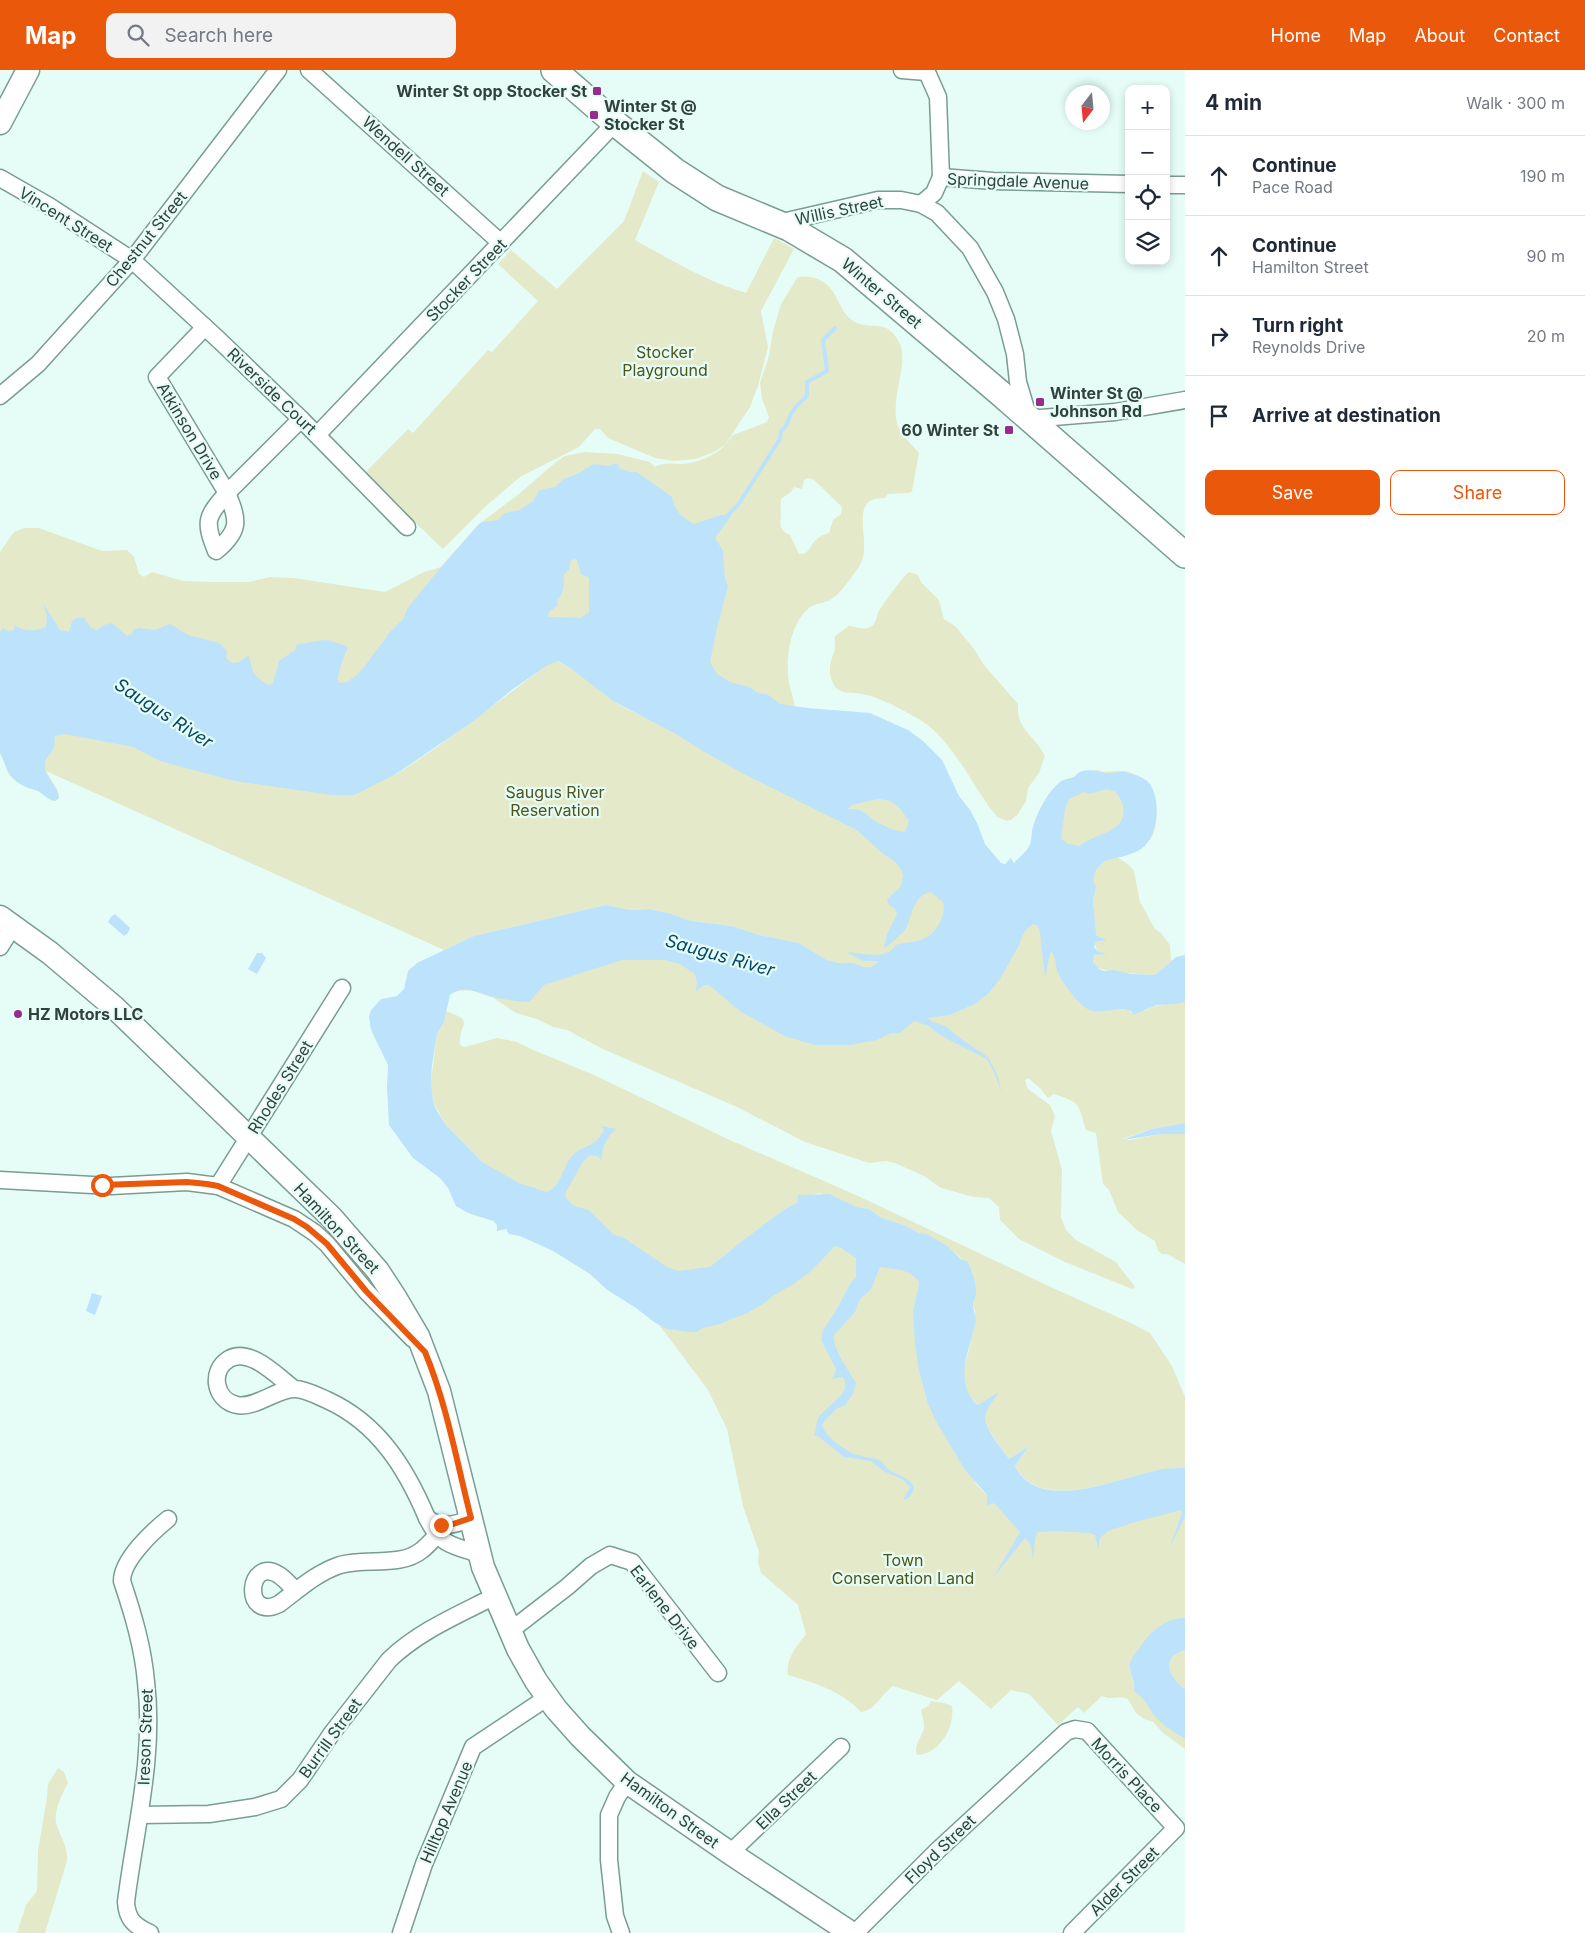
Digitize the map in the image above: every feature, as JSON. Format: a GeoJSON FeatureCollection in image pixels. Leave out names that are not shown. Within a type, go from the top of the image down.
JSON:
{"type":"FeatureCollection","features":[{"type":"Feature","properties":{"kind":"main road"},"geometry":{"type":"LineString","coordinates":[[0,123],[28,70]]}},
{"type":"Feature","properties":{"kind":"main road","name":"Winter Street"},"geometry":{"type":"LineString","coordinates":[[554,70],[675,172],[717,198],[789,228],[843,260],[1185,555]]}},
{"type":"Feature","properties":{"kind":"main road","name":"Hamilton Street"},"geometry":{"type":"LineString","coordinates":[[6,922],[55,957],[107,1001],[249,1137],[360,1248],[395,1297],[425,1352],[439,1391],[480,1554],[495,1596],[510,1631],[536,1681],[548,1698],[580,1736],[627,1782],[730,1853],[853,1933]]}},
{"type":"Feature","properties":{"kind":"street","name":"Chestnut Street"},"geometry":{"type":"LineString","coordinates":[[0,396],[38,364],[132,260],[278,70]]}},
{"type":"Feature","properties":{"kind":"street","name":"Wendell Street"},"geometry":{"type":"LineString","coordinates":[[309,70],[501,243]]}},
{"type":"Feature","properties":{"kind":"street"},"geometry":{"type":"LineString","coordinates":[[902,70],[926,71],[938,97],[941,177]]}},
{"type":"Feature","properties":{"kind":"street","name":"Stocker Street"},"geometry":{"type":"LineString","coordinates":[[316,435],[615,123]]}},
{"type":"Feature","properties":{"kind":"street","name":"Springdale Avenue"},"geometry":{"type":"LineString","coordinates":[[921,204],[934,193],[941,177],[993,181],[1125,184]]}},
{"type":"Feature","properties":{"kind":"street","name":"Vincent Street"},"geometry":{"type":"LineString","coordinates":[[0,178],[49,206],[132,260]]}},
{"type":"Feature","properties":{"kind":"street"},"geometry":{"type":"LineString","coordinates":[[1170,185],[1185,185]]}},
{"type":"Feature","properties":{"kind":"street","name":"Willis Street"},"geometry":{"type":"LineString","coordinates":[[778,223],[878,200],[901,200],[921,204],[937,213],[970,248],[995,292],[1006,319],[1016,354],[1018,382],[1029,419]]}},
{"type":"Feature","properties":{"kind":"street","name":"Riverside Court"},"geometry":{"type":"LineString","coordinates":[[132,260],[301,419],[406,527]]}},
{"type":"Feature","properties":{"kind":"street","name":"Atkinson Drive"},"geometry":{"type":"LineString","coordinates":[[205,327],[157,376],[227,493],[301,419]]}},
{"type":"Feature","properties":{"kind":"street"},"geometry":{"type":"LineString","coordinates":[[1029,419],[1115,412],[1185,400]]}},
{"type":"Feature","properties":{"kind":"street"},"geometry":{"type":"LineString","coordinates":[[0,947],[6,922]]}},
{"type":"Feature","properties":{"kind":"street","name":"Rhodes Street"},"geometry":{"type":"LineString","coordinates":[[218,1186],[342,988]]}},
{"type":"Feature","properties":{"kind":"street"},"geometry":{"type":"LineString","coordinates":[[0,1180],[111,1186],[187,1182],[218,1186],[294,1219],[315,1233],[327,1244],[366,1291],[425,1352]]}},
{"type":"Feature","properties":{"kind":"street"},"geometry":{"type":"LineString","coordinates":[[293,1388],[341,1407],[374,1431],[406,1472],[428,1518],[436,1523],[453,1545],[480,1554]]}},
{"type":"Feature","properties":{"kind":"street"},"geometry":{"type":"LineString","coordinates":[[296,1591],[317,1575],[342,1564],[359,1561],[389,1561],[411,1556],[423,1550],[441,1530],[471,1518]]}},
{"type":"Feature","properties":{"kind":"street","name":"Ireson Street"},"geometry":{"type":"LineString","coordinates":[[150,1933],[135,1925],[128,1914],[126,1898],[140,1814],[148,1734],[146,1682],[139,1635],[122,1576],[134,1554],[168,1519]]}},
{"type":"Feature","properties":{"kind":"street","name":"Earlene Drive"},"geometry":{"type":"LineString","coordinates":[[510,1631],[591,1566],[610,1555],[632,1562],[718,1673]]}},
{"type":"Feature","properties":{"kind":"street","name":"Burrill Street"},"geometry":{"type":"LineString","coordinates":[[140,1814],[209,1814],[281,1800],[300,1780],[332,1733],[389,1660],[426,1632],[495,1596]]}},
{"type":"Feature","properties":{"kind":"street","name":"Hilltop Avenue"},"geometry":{"type":"LineString","coordinates":[[401,1933],[424,1864],[473,1747],[548,1698]]}},
{"type":"Feature","properties":{"kind":"street","name":"Morris Place"},"geometry":{"type":"LineString","coordinates":[[1028,1767],[1066,1732],[1075,1728],[1087,1731],[1176,1828]]}},
{"type":"Feature","properties":{"kind":"street","name":"Ella Street"},"geometry":{"type":"LineString","coordinates":[[730,1853],[841,1747]]}},
{"type":"Feature","properties":{"kind":"street","name":"Floyd Street"},"geometry":{"type":"LineString","coordinates":[[853,1933],[938,1850],[1028,1767]]}},
{"type":"Feature","properties":{"kind":"street"},"geometry":{"type":"LineString","coordinates":[[621,1933],[615,1916],[609,1860],[609,1815],[617,1797],[627,1782]]}},
{"type":"Feature","properties":{"kind":"street","name":"Alder Street"},"geometry":{"type":"LineString","coordinates":[[1072,1933],[1176,1828]]}},
{"type":"Feature","properties":{"kind":"green space","name":"Stocker Playground"},"geometry":{"type":"Polygon","coordinates":[[[643,171],[659,182],[635,240],[689,270],[746,293],[774,238],[794,249],[761,311],[768,347],[758,386],[750,407],[725,445],[712,453],[695,459],[674,461],[655,458],[608,438],[600,429],[595,429],[579,447],[520,477],[485,507],[443,549],[364,474],[408,429],[413,433],[488,350],[492,352],[538,301],[498,264],[511,250],[557,289],[624,221],[643,171]]]}},
{"type":"Feature","properties":{"kind":"green space"},"geometry":{"type":"Polygon","coordinates":[[[797,278],[815,278],[823,282],[834,293],[849,318],[855,322],[880,326],[890,330],[900,344],[902,362],[896,416],[902,433],[919,453],[912,491],[909,493],[888,494],[885,498],[873,500],[866,505],[863,513],[864,545],[860,565],[834,597],[812,606],[805,612],[794,630],[789,652],[788,674],[795,706],[758,704],[599,616],[382,706],[0,643],[0,552],[14,532],[24,528],[39,528],[102,551],[127,550],[134,557],[139,574],[144,577],[152,572],[183,581],[249,582],[271,577],[294,578],[385,592],[424,572],[441,567],[479,524],[565,456],[585,452],[618,454],[650,462],[655,467],[664,464],[694,462],[711,456],[721,449],[733,435],[767,422],[769,417],[762,399],[760,383],[769,356],[773,331],[781,304],[797,278]],[[808,478],[804,480],[802,489],[794,487],[791,492],[781,499],[781,527],[790,535],[799,554],[805,553],[818,538],[829,533],[833,520],[841,514],[842,507],[814,480],[808,478]]]}},
{"type":"Feature","properties":{"kind":"green space"},"geometry":{"type":"Polygon","coordinates":[[[909,572],[918,575],[921,582],[939,600],[944,619],[956,627],[984,665],[1018,704],[1018,713],[1023,726],[1045,756],[1039,773],[1028,788],[1026,801],[1018,814],[1011,820],[1007,821],[997,817],[950,748],[928,725],[882,700],[869,695],[840,690],[832,681],[830,668],[835,650],[835,636],[849,626],[871,627],[875,623],[880,609],[909,572]]]}},
{"type":"Feature","properties":{"kind":"green space","name":"Saugus River Reservation"},"geometry":{"type":"Polygon","coordinates":[[[553,661],[559,662],[583,677],[616,703],[648,719],[899,801],[961,924],[861,976],[827,960],[799,943],[759,935],[732,926],[691,921],[669,913],[649,909],[631,910],[606,905],[474,936],[444,950],[46,771],[58,791],[59,798],[55,801],[52,800],[38,791],[15,781],[9,775],[3,750],[0,678],[234,781],[252,783],[376,784],[384,778],[397,774],[437,747],[553,661]]]}},
{"type":"Feature","properties":{"kind":"green space"},"geometry":{"type":"Polygon","coordinates":[[[1098,770],[1131,773],[1146,781],[1152,790],[1156,814],[1154,832],[1145,845],[1138,850],[1117,857],[1134,871],[1140,902],[1155,929],[1161,933],[1170,945],[1171,961],[1155,975],[1114,972],[1094,966],[1094,955],[1106,954],[1097,951],[1096,942],[1105,940],[1097,936],[1096,932],[1093,900],[1095,889],[1083,852],[1032,830],[1043,804],[1051,791],[1061,781],[1074,777],[1080,772],[1098,770]]]}},
{"type":"Feature","properties":{"kind":"green space"},"geometry":{"type":"Polygon","coordinates":[[[1033,917],[1106,1010],[1129,1010],[1133,1015],[1152,1006],[1163,1005],[1185,991],[1185,1123],[1152,1129],[1122,1139],[1129,1140],[1162,1134],[1185,1134],[1185,1264],[1158,1251],[1155,1241],[1137,1230],[1118,1212],[1109,1190],[1103,1184],[1096,1133],[1086,1130],[1078,1106],[1070,1100],[1054,1094],[1048,1098],[1028,1078],[1025,1080],[1028,1089],[1050,1105],[1055,1116],[1051,1131],[1062,1170],[1061,1217],[1066,1230],[1076,1240],[1116,1262],[1135,1287],[1132,1289],[1065,1262],[1019,1239],[1000,1220],[999,1207],[989,1198],[974,1197],[941,1188],[924,1176],[895,1163],[886,1161],[870,1163],[805,1142],[737,1107],[603,1049],[567,1030],[553,1027],[537,1019],[516,1013],[492,997],[472,990],[457,991],[648,954],[923,1017],[957,1012],[975,1004],[988,994],[1005,956],[1033,917]]]}},
{"type":"Feature","properties":{"kind":"green space"},"geometry":{"type":"Polygon","coordinates":[[[446,1011],[464,1021],[460,1045],[465,1047],[497,1038],[517,1042],[594,1075],[732,1141],[856,1195],[1150,1333],[1172,1366],[1185,1397],[1185,1468],[1149,1472],[1107,1484],[1064,1491],[1044,1489],[1028,1481],[1015,1466],[1029,1446],[1009,1459],[986,1423],[986,1411],[997,1394],[978,1405],[969,1395],[964,1383],[963,1374],[975,1325],[973,1305],[976,1288],[972,1271],[959,1256],[927,1234],[919,1233],[906,1226],[880,1217],[869,1209],[857,1207],[820,1193],[798,1198],[798,1202],[785,1209],[723,1256],[711,1270],[680,1286],[482,1162],[446,1125],[433,1102],[431,1081],[437,1034],[444,1022],[446,1011]]]}},
{"type":"Feature","properties":{"kind":"green space","name":"Town Conservation Land"},"geometry":{"type":"Polygon","coordinates":[[[814,1238],[918,1273],[942,1430],[977,1485],[996,1505],[1185,1504],[1185,1621],[1130,1670],[1135,1689],[1155,1715],[1185,1739],[1185,1749],[1164,1734],[1153,1722],[1144,1719],[1136,1713],[1128,1699],[1124,1698],[1102,1696],[1084,1713],[1078,1707],[1058,1725],[1029,1694],[1011,1690],[991,1709],[959,1681],[937,1700],[893,1686],[874,1705],[861,1712],[837,1693],[788,1675],[790,1658],[806,1634],[798,1605],[761,1573],[758,1562],[759,1552],[743,1506],[727,1429],[708,1390],[654,1318],[814,1238]]]}},
{"type":"Feature","properties":{"kind":"green space"},"geometry":{"type":"Polygon","coordinates":[[[1185,1650],[1185,1689],[1175,1679],[1170,1663],[1177,1653],[1185,1650]]]}},
{"type":"Feature","properties":{"kind":"green space"},"geometry":{"type":"Polygon","coordinates":[[[931,1701],[952,1706],[951,1722],[939,1745],[933,1750],[917,1755],[916,1747],[924,1727],[921,1710],[928,1706],[931,1701]]]}},
{"type":"Feature","properties":{"kind":"green space"},"geometry":{"type":"Polygon","coordinates":[[[58,1768],[64,1772],[68,1783],[56,1812],[57,1827],[65,1845],[67,1861],[45,1933],[17,1933],[26,1905],[37,1891],[38,1851],[48,1784],[58,1768]]]}},
{"type":"Feature","properties":{"kind":"water","name":"Saugus River"},"geometry":{"type":"Polygon","coordinates":[[[594,464],[608,466],[618,464],[619,468],[629,472],[637,472],[672,497],[679,513],[694,524],[721,515],[731,516],[715,538],[723,551],[725,579],[728,586],[710,662],[717,674],[730,682],[749,687],[758,693],[767,694],[780,704],[870,713],[908,730],[923,741],[942,760],[959,796],[977,823],[985,844],[1001,863],[1005,864],[1011,858],[1014,863],[1026,851],[1031,842],[1032,831],[1042,805],[1050,792],[1062,781],[1074,777],[1080,772],[1090,770],[1106,773],[1125,772],[1148,781],[1154,793],[1157,810],[1154,828],[1147,844],[1128,855],[1105,861],[1099,866],[1094,876],[1096,887],[1093,900],[1096,932],[1097,936],[1107,940],[1096,942],[1094,947],[1097,951],[1107,954],[1094,955],[1093,962],[1099,969],[1104,971],[1114,970],[1131,974],[1155,975],[1176,957],[1185,955],[1185,1002],[1156,1005],[1133,1015],[1131,1011],[1126,1010],[1092,1011],[1088,1009],[1077,1000],[1062,980],[1052,952],[1050,953],[1045,978],[1040,933],[1038,926],[1034,924],[1024,933],[1000,979],[988,994],[975,1004],[950,1015],[928,1018],[945,1026],[988,1057],[997,1074],[1002,1093],[987,1059],[951,1041],[929,1026],[914,1021],[900,1033],[891,1033],[877,1040],[850,1045],[815,1045],[785,1036],[741,1012],[709,985],[704,985],[696,991],[695,974],[680,964],[665,960],[622,960],[544,985],[529,1002],[492,997],[466,990],[460,990],[450,995],[444,1022],[437,1034],[432,1065],[433,1102],[437,1111],[446,1125],[482,1162],[519,1183],[547,1192],[558,1182],[573,1155],[600,1137],[604,1130],[601,1126],[616,1129],[605,1143],[602,1160],[597,1156],[590,1155],[582,1163],[565,1194],[566,1198],[574,1206],[589,1210],[613,1234],[624,1238],[667,1267],[678,1271],[710,1267],[785,1209],[798,1202],[798,1195],[829,1194],[857,1207],[869,1209],[880,1217],[906,1226],[919,1233],[927,1234],[947,1246],[962,1260],[967,1261],[972,1273],[976,1291],[973,1306],[976,1320],[964,1377],[970,1396],[978,1405],[999,1392],[988,1408],[985,1419],[989,1431],[1009,1459],[1029,1446],[1015,1466],[1026,1480],[1042,1488],[1060,1491],[1100,1486],[1162,1469],[1185,1468],[1185,1517],[1170,1547],[1182,1513],[1181,1510],[1108,1531],[1100,1538],[1098,1549],[1095,1535],[1090,1533],[1038,1532],[1035,1538],[1033,1559],[1031,1546],[1025,1538],[993,1578],[1020,1532],[996,1505],[993,1503],[987,1506],[987,1495],[965,1470],[928,1404],[918,1366],[915,1343],[913,1312],[919,1285],[918,1280],[911,1274],[902,1270],[880,1267],[871,1289],[860,1299],[855,1312],[834,1335],[838,1353],[856,1383],[853,1394],[845,1405],[836,1409],[822,1424],[826,1433],[843,1448],[855,1454],[879,1460],[889,1470],[911,1482],[914,1489],[908,1498],[903,1500],[910,1487],[902,1479],[885,1472],[871,1461],[844,1457],[814,1435],[819,1417],[843,1393],[845,1387],[842,1377],[831,1379],[836,1369],[821,1340],[823,1330],[856,1277],[856,1258],[835,1246],[810,1272],[747,1313],[696,1332],[667,1329],[606,1289],[590,1274],[553,1251],[520,1236],[509,1234],[506,1229],[497,1231],[497,1225],[493,1221],[468,1213],[456,1206],[448,1188],[440,1178],[413,1158],[389,1125],[388,1065],[371,1030],[369,1017],[371,1010],[381,999],[397,996],[404,989],[408,971],[417,963],[474,936],[606,905],[631,910],[649,909],[669,913],[691,921],[732,926],[759,935],[799,943],[827,960],[837,963],[853,963],[864,967],[872,967],[879,961],[863,961],[846,952],[879,955],[886,953],[896,945],[928,937],[939,924],[944,907],[943,902],[931,892],[925,894],[916,902],[905,930],[884,948],[887,934],[897,914],[895,909],[888,904],[887,900],[901,886],[903,875],[896,863],[855,829],[742,773],[674,733],[613,701],[569,667],[558,661],[548,665],[513,689],[475,720],[396,774],[354,795],[332,795],[234,781],[160,761],[133,747],[65,734],[55,736],[54,748],[45,762],[47,774],[58,794],[59,798],[55,801],[38,791],[20,784],[7,769],[0,753],[0,632],[3,628],[8,631],[14,630],[15,625],[22,629],[30,630],[46,627],[47,616],[43,603],[60,630],[69,632],[72,621],[77,618],[84,618],[91,628],[97,630],[104,625],[112,623],[127,636],[132,634],[133,630],[139,628],[155,630],[170,624],[188,635],[219,643],[227,651],[226,658],[232,663],[239,662],[248,656],[254,674],[268,685],[273,683],[279,661],[295,650],[297,645],[325,640],[333,642],[348,647],[338,679],[338,682],[343,683],[362,670],[386,639],[387,635],[404,618],[407,609],[479,524],[498,520],[505,513],[520,510],[533,501],[539,491],[555,487],[564,479],[594,464]],[[571,560],[569,570],[564,574],[564,585],[557,600],[558,605],[548,613],[549,617],[581,618],[589,612],[589,578],[581,574],[577,560],[571,560]],[[1107,789],[1090,794],[1084,792],[1069,799],[1065,809],[1061,839],[1068,844],[1080,846],[1116,827],[1121,821],[1123,804],[1116,792],[1107,789]],[[877,799],[852,805],[848,809],[864,812],[883,826],[905,832],[909,821],[899,808],[892,803],[883,799],[877,799]]]}},
{"type":"Feature","properties":{"kind":"water"},"geometry":{"type":"Polygon","coordinates":[[[115,914],[130,928],[124,936],[108,922],[115,914]]]}},
{"type":"Feature","properties":{"kind":"water"},"geometry":{"type":"Polygon","coordinates":[[[257,953],[262,953],[266,958],[257,974],[248,969],[257,953]]]}},
{"type":"Feature","properties":{"kind":"water"},"geometry":{"type":"Polygon","coordinates":[[[1185,1123],[1185,1134],[1162,1134],[1122,1140],[1152,1129],[1185,1123]]]}},
{"type":"Feature","properties":{"kind":"water"},"geometry":{"type":"Polygon","coordinates":[[[92,1293],[102,1296],[95,1315],[86,1311],[92,1293]]]}},
{"type":"Feature","properties":{"kind":"water"},"geometry":{"type":"Polygon","coordinates":[[[1185,1618],[1185,1650],[1177,1653],[1172,1658],[1170,1668],[1175,1679],[1185,1689],[1185,1739],[1161,1722],[1143,1699],[1134,1691],[1130,1668],[1133,1657],[1159,1626],[1185,1618]]]}},
{"type":"Feature","properties":{"kind":"waterway"},"geometry":{"type":"LineString","coordinates":[[725,518],[738,505],[780,439],[781,431],[786,426],[793,411],[807,396],[807,382],[827,371],[823,340],[835,328]]}},
{"type":"Feature","properties":{"kind":"place","name":"Winter St opp Stocker St"},"geometry":{"type":"Point","coordinates":[597,91]}},
{"type":"Feature","properties":{"kind":"place","name":"Winter St @ Stocker St"},"geometry":{"type":"Point","coordinates":[594,115]}},
{"type":"Feature","properties":{"kind":"place","name":"Winter St @ Johnson Rd"},"geometry":{"type":"Point","coordinates":[1040,402]}},
{"type":"Feature","properties":{"kind":"place","name":"60 Winter St"},"geometry":{"type":"Point","coordinates":[1009,430]}},
{"type":"Feature","properties":{"kind":"place","name":"HZ Motors LLC"},"geometry":{"type":"Point","coordinates":[18,1014]}},
{"type":"Feature","properties":{"kind":"route"},"geometry":{"type":"LineString","coordinates":[[102,1185],[127,1186],[187,1182],[218,1186],[294,1219],[327,1244],[366,1291],[425,1352],[430,1364],[449,1428],[471,1518],[446,1526],[441,1525]]}}]}
